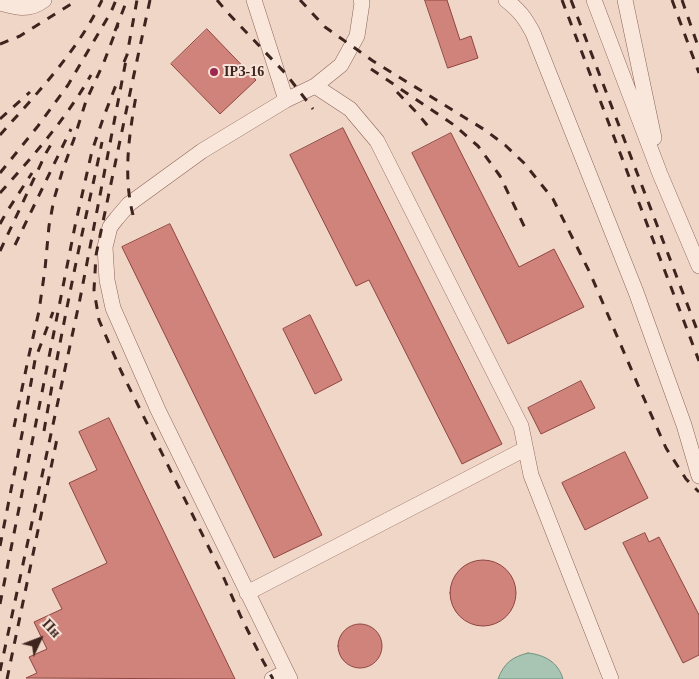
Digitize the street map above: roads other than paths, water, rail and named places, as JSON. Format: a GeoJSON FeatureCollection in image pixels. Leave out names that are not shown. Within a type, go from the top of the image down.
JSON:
{"type":"FeatureCollection","features":[{"type":"Feature","properties":{"kind":"street"},"geometry":{"type":"LineString","coordinates":[[0,3],[16,8],[28,8],[44,0]]}},
{"type":"Feature","properties":{"kind":"street"},"geometry":{"type":"LineString","coordinates":[[254,0],[286,100]]}},
{"type":"Feature","properties":{"kind":"street"},"geometry":{"type":"LineString","coordinates":[[272,679],[288,676],[158,410],[113,308],[107,280],[105,247],[110,228],[116,218],[129,204],[202,151],[286,100],[315,86],[341,65],[357,36],[361,0]]}},
{"type":"Feature","properties":{"kind":"street"},"geometry":{"type":"LineString","coordinates":[[506,0],[525,18],[533,33],[636,292],[684,426],[699,476]]}},
{"type":"Feature","properties":{"kind":"street"},"geometry":{"type":"LineString","coordinates":[[594,0],[660,174],[699,266]]}},
{"type":"Feature","properties":{"kind":"street"},"geometry":{"type":"LineString","coordinates":[[625,0],[651,120],[660,174]]}},
{"type":"Feature","properties":{"kind":"street"},"geometry":{"type":"LineString","coordinates":[[315,86],[350,109],[377,141],[521,426],[531,475],[611,679]]}},
{"type":"Feature","properties":{"kind":"street"},"geometry":{"type":"LineString","coordinates":[[247,593],[525,449]]}},
{"type":"Feature","properties":{"kind":"railway"},"geometry":{"type":"LineString","coordinates":[[0,44],[20,36],[75,0]]}},
{"type":"Feature","properties":{"kind":"railway"},"geometry":{"type":"LineString","coordinates":[[0,135],[69,54],[102,0]]}},
{"type":"Feature","properties":{"kind":"railway"},"geometry":{"type":"LineString","coordinates":[[0,173],[68,85],[111,12],[116,0]]}},
{"type":"Feature","properties":{"kind":"railway"},"geometry":{"type":"LineString","coordinates":[[115,31],[127,0]]}},
{"type":"Feature","properties":{"kind":"railway"},"geometry":{"type":"LineString","coordinates":[[124,62],[137,0]]}},
{"type":"Feature","properties":{"kind":"railway"},"geometry":{"type":"LineString","coordinates":[[150,0],[96,255],[94,290],[99,320],[121,371],[273,679]]}},
{"type":"Feature","properties":{"kind":"railway"},"geometry":{"type":"LineString","coordinates":[[217,0],[286,74],[313,109]]}},
{"type":"Feature","properties":{"kind":"railway"},"geometry":{"type":"LineString","coordinates":[[300,0],[325,27],[373,61],[485,130],[524,163],[553,199],[590,273],[666,448],[686,479],[699,492]]}},
{"type":"Feature","properties":{"kind":"railway"},"geometry":{"type":"LineString","coordinates":[[562,0],[699,361]]}},
{"type":"Feature","properties":{"kind":"railway"},"geometry":{"type":"LineString","coordinates":[[571,0],[699,335]]}},
{"type":"Feature","properties":{"kind":"railway"},"geometry":{"type":"LineString","coordinates":[[672,0],[699,73]]}},
{"type":"Feature","properties":{"kind":"railway"},"geometry":{"type":"LineString","coordinates":[[682,0],[699,49]]}},
{"type":"Feature","properties":{"kind":"railway"},"geometry":{"type":"LineString","coordinates":[[14,427],[39,311],[54,199],[86,101],[118,25]]}},
{"type":"Feature","properties":{"kind":"railway"},"geometry":{"type":"LineString","coordinates":[[0,671],[80,299],[127,55]]}},
{"type":"Feature","properties":{"kind":"railway"},"geometry":{"type":"LineString","coordinates":[[371,69],[454,125],[478,146],[500,176],[525,228]]}},
{"type":"Feature","properties":{"kind":"railway"},"geometry":{"type":"LineString","coordinates":[[0,193],[60,122],[91,75]]}},
{"type":"Feature","properties":{"kind":"railway"},"geometry":{"type":"LineString","coordinates":[[0,604],[75,226],[92,151],[116,85]]}},
{"type":"Feature","properties":{"kind":"railway"},"geometry":{"type":"LineString","coordinates":[[0,119],[30,92]]}},
{"type":"Feature","properties":{"kind":"railway"},"geometry":{"type":"LineString","coordinates":[[397,92],[431,130]]}},
{"type":"Feature","properties":{"kind":"railway"},"geometry":{"type":"LineString","coordinates":[[133,215],[128,185],[128,156],[136,96]]}},
{"type":"Feature","properties":{"kind":"railway"},"geometry":{"type":"LineString","coordinates":[[15,245],[71,129]]}},
{"type":"Feature","properties":{"kind":"railway"},"geometry":{"type":"LineString","coordinates":[[0,251],[53,141]]}},
{"type":"Feature","properties":{"kind":"railway"},"geometry":{"type":"LineString","coordinates":[[44,431],[68,301],[102,142]]}},
{"type":"Feature","properties":{"kind":"railway"},"geometry":{"type":"LineString","coordinates":[[0,224],[32,173]]}},
{"type":"Feature","properties":{"kind":"railway"},"geometry":{"type":"LineString","coordinates":[[0,546],[35,360],[53,312]]}},
{"type":"Feature","properties":{"kind":"railway"},"geometry":{"type":"LineString","coordinates":[[7,679],[58,434]]}},
{"type":"Feature","properties":{"kind":"place","name":"ІРЗ-16"},"geometry":{"type":"Point","coordinates":[214,72]}}]}
